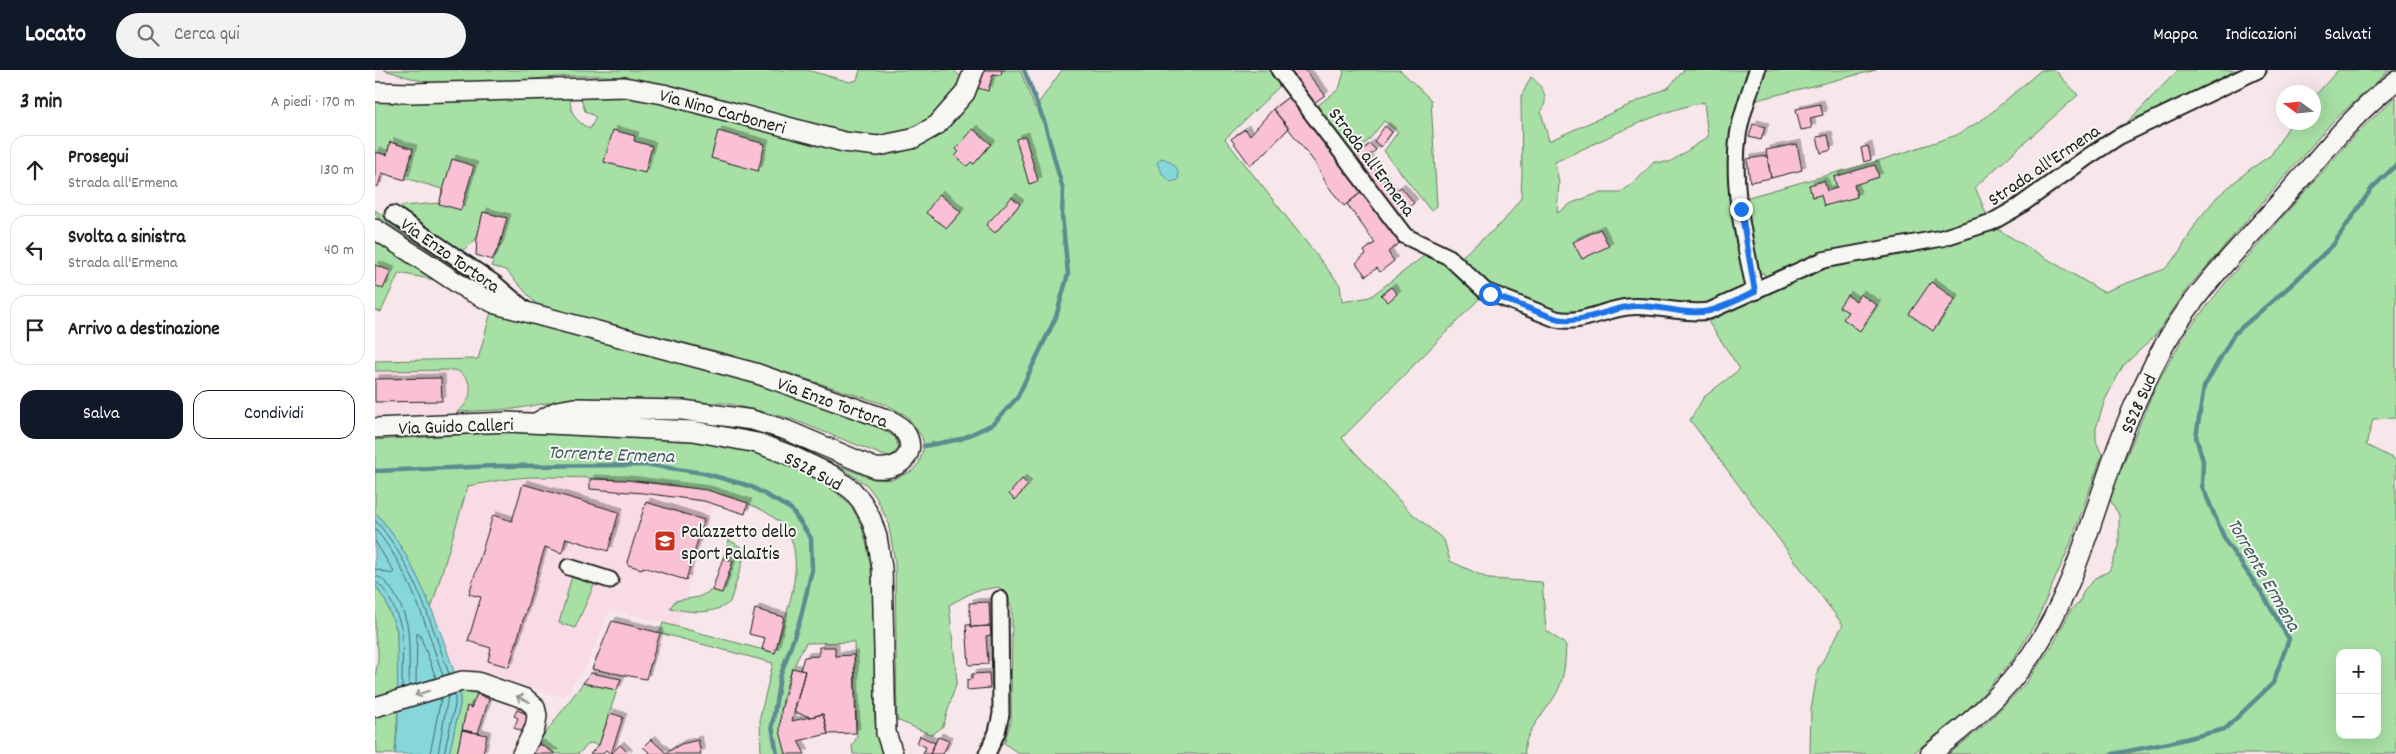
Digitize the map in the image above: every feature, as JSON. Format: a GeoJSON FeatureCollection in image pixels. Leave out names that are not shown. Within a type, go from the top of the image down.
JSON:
{"type":"FeatureCollection","features":[{"type":"Feature","properties":{"kind":"main road","name":"Via Nino Carboneri"},"geometry":{"type":"LineString","coordinates":[[375,92],[413,93],[624,87],[663,94],[844,142],[878,146],[912,139],[937,125],[965,93],[973,70]]}},
{"type":"Feature","properties":{"kind":"main road","name":"SS28 Sud"},"geometry":{"type":"LineString","coordinates":[[1930,754],[1991,702],[2019,671],[2040,642],[2069,581],[2129,417],[2159,356],[2180,320],[2203,290],[2338,136],[2371,102],[2396,81]]}},
{"type":"Feature","properties":{"kind":"main road","name":"Via Enzo Tortora"},"geometry":{"type":"LineString","coordinates":[[375,229],[469,290],[496,304],[755,373],[892,421],[905,430],[909,436],[910,444],[904,461],[896,467],[887,469],[875,468],[770,424],[706,412],[574,408],[557,411],[536,423]]}},
{"type":"Feature","properties":{"kind":"main road","name":"Via Guido Calleri"},"geometry":{"type":"LineString","coordinates":[[375,428],[508,422],[536,423]]}},
{"type":"Feature","properties":{"kind":"main road","name":"SS28 Sud"},"geometry":{"type":"LineString","coordinates":[[536,423],[693,431],[741,438],[812,465],[852,490],[862,502],[871,518],[881,556],[885,719],[886,733],[893,754]]}},
{"type":"Feature","properties":{"kind":"main road"},"geometry":{"type":"LineString","coordinates":[[379,706],[462,681],[472,680],[526,699],[535,707],[537,716],[535,728],[522,754]]}},
{"type":"Feature","properties":{"kind":"street","name":"Strada all'Ermena"},"geometry":{"type":"LineString","coordinates":[[1279,70],[1402,234],[1449,257],[1485,291],[1557,319],[1567,321],[1627,307],[1655,306],[1694,312],[1709,311],[1823,260],[1942,238],[1992,222],[2018,208],[2118,137],[2259,70]]}},
{"type":"Feature","properties":{"kind":"street"},"geometry":{"type":"LineString","coordinates":[[1755,292],[1738,193],[1736,167],[1741,120],[1757,70]]}},
{"type":"Feature","properties":{"kind":"street","name":"Via Enzo Tortora"},"geometry":{"type":"LineString","coordinates":[[393,214],[494,283],[530,314]]}},
{"type":"Feature","properties":{"kind":"street"},"geometry":{"type":"LineString","coordinates":[[569,567],[610,580]]}},
{"type":"Feature","properties":{"kind":"street"},"geometry":{"type":"LineString","coordinates":[[987,754],[997,732],[1001,714],[1000,599]]}},
{"type":"Feature","properties":{"kind":"shaded area"},"geometry":{"type":"Polygon","coordinates":[[[455,370],[465,375],[471,386],[467,403],[457,412],[375,416],[375,371],[455,370]]]}},
{"type":"Feature","properties":{"kind":"shaded area"},"geometry":{"type":"Polygon","coordinates":[[[534,477],[627,480],[717,493],[677,626],[610,609],[586,666],[563,697],[478,671],[454,671],[431,609],[468,486],[534,477]]]}},
{"type":"Feature","properties":{"kind":"green space"},"geometry":{"type":"Polygon","coordinates":[[[384,70],[807,70],[850,82],[857,80],[860,70],[954,70],[963,79],[949,100],[929,119],[906,132],[881,137],[861,136],[830,130],[693,91],[628,78],[582,76],[489,83],[443,84],[384,70]]]}},
{"type":"Feature","properties":{"kind":"green space"},"geometry":{"type":"Polygon","coordinates":[[[1002,70],[1020,70],[1035,108],[1062,70],[1270,70],[1281,85],[1225,139],[1340,285],[1342,302],[1370,297],[1428,253],[1443,260],[1482,296],[1342,438],[1408,510],[1444,540],[1450,561],[1489,579],[1542,582],[1546,630],[1566,645],[1565,662],[1558,690],[1527,738],[1525,754],[1019,754],[1004,743],[1011,721],[1012,608],[999,587],[975,591],[949,605],[957,681],[943,726],[932,735],[897,720],[895,562],[888,522],[876,497],[867,485],[837,465],[873,479],[891,480],[912,471],[919,463],[924,446],[922,437],[907,416],[887,405],[728,354],[537,305],[506,270],[491,266],[500,244],[506,218],[483,212],[477,238],[460,253],[399,210],[401,206],[440,203],[442,189],[405,178],[413,149],[390,142],[387,155],[375,152],[375,101],[570,96],[574,116],[590,129],[596,117],[585,111],[580,96],[627,96],[823,146],[872,155],[910,148],[949,125],[973,98],[978,88],[988,90],[993,74],[1000,75],[1002,70]]]}},
{"type":"Feature","properties":{"kind":"green space"},"geometry":{"type":"Polygon","coordinates":[[[1342,70],[1400,70],[1431,100],[1437,206],[1431,211],[1384,151],[1398,132],[1384,121],[1368,141],[1350,155],[1317,106],[1339,89],[1344,72],[1342,70]]]}},
{"type":"Feature","properties":{"kind":"green space"},"geometry":{"type":"Polygon","coordinates":[[[1684,70],[1751,70],[1736,114],[1749,289],[1711,305],[1574,315],[1559,314],[1491,288],[1460,258],[1503,222],[1521,198],[1521,97],[1531,77],[1539,84],[1544,93],[1545,102],[1541,112],[1549,141],[1669,87],[1684,70]],[[1704,102],[1646,120],[1555,162],[1559,183],[1557,213],[1572,203],[1599,193],[1620,193],[1635,182],[1654,162],[1670,162],[1708,137],[1704,102]]]}},
{"type":"Feature","properties":{"kind":"green space"},"geometry":{"type":"Polygon","coordinates":[[[1762,70],[1876,70],[1752,101],[1762,70]]]}},
{"type":"Feature","properties":{"kind":"green space"},"geometry":{"type":"Polygon","coordinates":[[[2041,70],[2055,70],[2078,95],[1975,187],[1988,218],[1765,282],[1764,273],[1757,273],[1745,198],[1881,160],[1957,135],[1985,118],[2041,70]]]}},
{"type":"Feature","properties":{"kind":"green space"},"geometry":{"type":"Polygon","coordinates":[[[2178,70],[2247,70],[2117,133],[2178,70]]]}},
{"type":"Feature","properties":{"kind":"green space"},"geometry":{"type":"Polygon","coordinates":[[[2338,70],[2390,70],[2334,120],[2188,288],[2155,336],[2123,366],[2105,400],[2096,428],[2096,441],[2102,455],[2070,545],[2037,620],[2015,657],[1983,694],[1959,717],[1912,754],[1810,754],[1811,710],[1818,669],[1843,625],[1690,420],[1704,397],[1740,369],[1705,317],[1809,270],[1992,226],[2103,292],[2165,269],[2179,253],[2198,220],[2217,197],[2249,170],[2271,155],[2287,130],[2321,130],[2321,89],[2338,70]]]}},
{"type":"Feature","properties":{"kind":"green space"},"geometry":{"type":"Polygon","coordinates":[[[2396,96],[2396,418],[2373,419],[2366,445],[2396,460],[2396,754],[1949,754],[1986,724],[2026,683],[2054,643],[2071,610],[2079,603],[2084,590],[2096,578],[2109,571],[2119,547],[2119,515],[2109,498],[2156,385],[2188,330],[2230,277],[2353,137],[2396,96]]]}},
{"type":"Feature","properties":{"kind":"green space"},"geometry":{"type":"Polygon","coordinates":[[[375,210],[489,290],[375,215],[375,210]]]}},
{"type":"Feature","properties":{"kind":"green space"},"geometry":{"type":"Polygon","coordinates":[[[375,239],[440,281],[399,273],[381,312],[375,310],[375,239]]]}},
{"type":"Feature","properties":{"kind":"green space"},"geometry":{"type":"Polygon","coordinates":[[[491,312],[751,380],[880,428],[895,437],[899,448],[891,456],[885,456],[789,418],[725,403],[574,398],[514,409],[457,412],[467,402],[470,390],[466,378],[455,370],[375,371],[375,361],[478,359],[491,312]]]}},
{"type":"Feature","properties":{"kind":"green space"},"geometry":{"type":"Polygon","coordinates":[[[508,432],[709,442],[786,464],[823,483],[839,494],[851,507],[861,526],[868,550],[874,609],[875,720],[876,733],[882,754],[853,754],[852,746],[857,737],[854,642],[806,643],[792,671],[784,697],[781,724],[786,754],[761,754],[760,717],[773,663],[660,633],[663,623],[775,653],[794,582],[795,554],[792,541],[778,520],[751,505],[717,494],[677,486],[596,478],[519,478],[468,486],[431,609],[407,558],[393,534],[375,512],[375,440],[508,432]]]}},
{"type":"Feature","properties":{"kind":"green space"},"geometry":{"type":"Polygon","coordinates":[[[729,540],[741,547],[744,557],[730,602],[716,609],[701,612],[670,608],[675,601],[699,597],[712,590],[722,593],[733,562],[723,558],[729,540]]]}},
{"type":"Feature","properties":{"kind":"green space"},"geometry":{"type":"Polygon","coordinates":[[[572,576],[595,583],[575,628],[559,623],[572,576]]]}},
{"type":"Feature","properties":{"kind":"green space"},"geometry":{"type":"Polygon","coordinates":[[[375,584],[386,602],[397,631],[398,693],[375,701],[378,649],[375,637],[375,584]]]}},
{"type":"Feature","properties":{"kind":"green space"},"geometry":{"type":"Polygon","coordinates":[[[583,683],[617,690],[599,745],[590,743],[578,754],[556,754],[538,743],[583,683]]]}},
{"type":"Feature","properties":{"kind":"green space"},"geometry":{"type":"Polygon","coordinates":[[[460,689],[477,694],[471,708],[467,707],[457,754],[449,754],[460,705],[460,689]]]}},
{"type":"Feature","properties":{"kind":"green space"},"geometry":{"type":"Polygon","coordinates":[[[398,706],[395,754],[377,754],[375,714],[398,706]]]}},
{"type":"Feature","properties":{"kind":"water"},"geometry":{"type":"Polygon","coordinates":[[[1161,158],[1177,169],[1178,180],[1171,182],[1163,175],[1157,163],[1161,158]]]}},
{"type":"Feature","properties":{"kind":"water"},"geometry":{"type":"Polygon","coordinates":[[[375,512],[404,552],[416,574],[444,642],[460,689],[460,705],[449,754],[395,754],[398,724],[397,631],[386,602],[375,584],[375,512]]]}},
{"type":"Feature","properties":{"kind":"building"},"geometry":{"type":"Polygon","coordinates":[[[983,70],[1002,70],[1001,75],[993,74],[988,91],[978,88],[983,70]]]}},
{"type":"Feature","properties":{"kind":"building"},"geometry":{"type":"Polygon","coordinates":[[[1289,70],[1305,70],[1325,95],[1314,103],[1289,70]]]}},
{"type":"Feature","properties":{"kind":"building"},"geometry":{"type":"Polygon","coordinates":[[[1291,95],[1364,190],[1344,206],[1327,185],[1316,164],[1273,109],[1291,95]]]}},
{"type":"Feature","properties":{"kind":"building"},"geometry":{"type":"Polygon","coordinates":[[[1820,104],[1823,115],[1810,118],[1812,128],[1801,130],[1796,109],[1820,104]]]}},
{"type":"Feature","properties":{"kind":"building"},"geometry":{"type":"Polygon","coordinates":[[[1273,109],[1289,128],[1264,154],[1250,165],[1231,139],[1245,129],[1250,135],[1273,109]]]}},
{"type":"Feature","properties":{"kind":"building"},"geometry":{"type":"Polygon","coordinates":[[[1753,124],[1765,127],[1761,140],[1749,137],[1753,124]]]}},
{"type":"Feature","properties":{"kind":"building"},"geometry":{"type":"Polygon","coordinates":[[[1385,126],[1392,132],[1381,147],[1374,141],[1385,126]]]}},
{"type":"Feature","properties":{"kind":"building"},"geometry":{"type":"Polygon","coordinates":[[[973,129],[991,144],[974,164],[971,162],[967,166],[955,156],[959,152],[956,149],[973,129]]]}},
{"type":"Feature","properties":{"kind":"building"},"geometry":{"type":"Polygon","coordinates":[[[613,130],[635,136],[634,141],[652,146],[645,173],[604,162],[613,130]]]}},
{"type":"Feature","properties":{"kind":"building"},"geometry":{"type":"Polygon","coordinates":[[[718,131],[765,144],[758,171],[711,158],[718,131]]]}},
{"type":"Feature","properties":{"kind":"building"},"geometry":{"type":"Polygon","coordinates":[[[1828,135],[1831,150],[1821,153],[1817,137],[1828,135]]]}},
{"type":"Feature","properties":{"kind":"building"},"geometry":{"type":"Polygon","coordinates":[[[1025,136],[1038,181],[1029,184],[1016,139],[1025,136]]]}},
{"type":"Feature","properties":{"kind":"building"},"geometry":{"type":"Polygon","coordinates":[[[390,142],[413,149],[405,180],[382,173],[378,187],[375,186],[375,152],[387,155],[390,142]]]}},
{"type":"Feature","properties":{"kind":"building"},"geometry":{"type":"Polygon","coordinates":[[[1370,144],[1376,150],[1367,157],[1394,193],[1401,187],[1414,203],[1397,217],[1352,158],[1370,144]]]}},
{"type":"Feature","properties":{"kind":"building"},"geometry":{"type":"Polygon","coordinates":[[[1797,144],[1802,170],[1771,178],[1766,150],[1797,144]]]}},
{"type":"Feature","properties":{"kind":"building"},"geometry":{"type":"Polygon","coordinates":[[[1868,146],[1871,160],[1864,162],[1861,148],[1868,146]]]}},
{"type":"Feature","properties":{"kind":"building"},"geometry":{"type":"Polygon","coordinates":[[[1767,156],[1771,178],[1750,182],[1747,159],[1767,156]]]}},
{"type":"Feature","properties":{"kind":"building"},"geometry":{"type":"Polygon","coordinates":[[[452,159],[474,166],[461,210],[439,204],[452,159]]]}},
{"type":"Feature","properties":{"kind":"building"},"geometry":{"type":"Polygon","coordinates":[[[1875,165],[1879,177],[1854,185],[1857,197],[1824,206],[1821,195],[1812,197],[1809,185],[1824,181],[1827,191],[1837,188],[1834,177],[1875,165]]]}},
{"type":"Feature","properties":{"kind":"building"},"geometry":{"type":"Polygon","coordinates":[[[1364,190],[1402,241],[1388,252],[1394,261],[1380,272],[1377,268],[1366,276],[1356,263],[1366,254],[1364,251],[1375,243],[1347,204],[1364,190]]]}},
{"type":"Feature","properties":{"kind":"building"},"geometry":{"type":"Polygon","coordinates":[[[939,194],[961,212],[947,228],[926,213],[939,194]]]}},
{"type":"Feature","properties":{"kind":"building"},"geometry":{"type":"Polygon","coordinates":[[[1012,197],[1020,204],[995,233],[986,225],[1012,197]]]}},
{"type":"Feature","properties":{"kind":"building"},"geometry":{"type":"Polygon","coordinates":[[[483,212],[507,218],[500,244],[492,260],[476,255],[477,238],[483,212]]]}},
{"type":"Feature","properties":{"kind":"building"},"geometry":{"type":"Polygon","coordinates":[[[1600,229],[1609,246],[1582,259],[1573,242],[1600,229]]]}},
{"type":"Feature","properties":{"kind":"building"},"geometry":{"type":"Polygon","coordinates":[[[375,265],[391,271],[383,289],[375,285],[375,265]]]}},
{"type":"Feature","properties":{"kind":"building"},"geometry":{"type":"Polygon","coordinates":[[[1931,282],[1955,299],[1933,331],[1909,314],[1931,282]]]}},
{"type":"Feature","properties":{"kind":"building"},"geometry":{"type":"Polygon","coordinates":[[[1391,287],[1397,294],[1388,302],[1381,295],[1391,287]]]}},
{"type":"Feature","properties":{"kind":"building"},"geometry":{"type":"Polygon","coordinates":[[[1860,294],[1877,305],[1860,331],[1843,319],[1848,312],[1839,307],[1847,295],[1856,301],[1860,294]]]}},
{"type":"Feature","properties":{"kind":"building"},"geometry":{"type":"Polygon","coordinates":[[[441,378],[442,401],[375,402],[375,379],[441,378]]]}},
{"type":"Feature","properties":{"kind":"building"},"geometry":{"type":"Polygon","coordinates":[[[590,479],[627,480],[707,490],[748,503],[745,514],[704,501],[643,493],[590,489],[590,479]]]}},
{"type":"Feature","properties":{"kind":"building"},"geometry":{"type":"Polygon","coordinates":[[[1022,479],[1028,485],[1015,500],[1009,494],[1022,479]]]}},
{"type":"Feature","properties":{"kind":"building"},"geometry":{"type":"Polygon","coordinates":[[[523,484],[619,512],[608,551],[566,538],[562,553],[545,547],[509,667],[488,661],[491,648],[468,641],[481,597],[469,594],[493,515],[512,521],[523,484]]]}},
{"type":"Feature","properties":{"kind":"building","name":"Palazzetto dello sport PalaItis"},"geometry":{"type":"Polygon","coordinates":[[[646,502],[704,520],[686,580],[643,567],[642,569],[628,565],[627,562],[646,502]]]}},
{"type":"Feature","properties":{"kind":"building"},"geometry":{"type":"Polygon","coordinates":[[[723,558],[733,561],[722,593],[712,590],[723,558]]]}},
{"type":"Feature","properties":{"kind":"building"},"geometry":{"type":"Polygon","coordinates":[[[989,602],[990,626],[971,627],[969,603],[989,602]]]}},
{"type":"Feature","properties":{"kind":"building"},"geometry":{"type":"Polygon","coordinates":[[[755,609],[784,617],[775,653],[762,649],[765,638],[749,634],[755,609]]]}},
{"type":"Feature","properties":{"kind":"building"},"geometry":{"type":"Polygon","coordinates":[[[612,621],[660,633],[646,679],[592,669],[612,621]]]}},
{"type":"Feature","properties":{"kind":"building"},"geometry":{"type":"Polygon","coordinates":[[[966,625],[971,625],[971,627],[990,626],[991,635],[986,636],[988,664],[969,665],[966,625]]]}},
{"type":"Feature","properties":{"kind":"building"},"geometry":{"type":"Polygon","coordinates":[[[819,647],[835,647],[835,656],[854,655],[856,733],[828,734],[823,714],[811,717],[794,712],[805,671],[800,670],[804,657],[819,656],[819,647]]]}},
{"type":"Feature","properties":{"kind":"building"},"geometry":{"type":"Polygon","coordinates":[[[792,668],[805,671],[792,721],[823,714],[828,734],[798,741],[805,754],[786,754],[780,731],[781,711],[792,668]]]}},
{"type":"Feature","properties":{"kind":"building"},"geometry":{"type":"Polygon","coordinates":[[[591,673],[621,679],[617,690],[583,683],[591,673]]]}},
{"type":"Feature","properties":{"kind":"building"},"geometry":{"type":"Polygon","coordinates":[[[989,673],[990,688],[967,690],[967,680],[972,679],[972,674],[989,673]]]}},
{"type":"Feature","properties":{"kind":"building"},"geometry":{"type":"Polygon","coordinates":[[[477,694],[489,699],[478,733],[462,730],[467,706],[471,708],[477,694]]]}},
{"type":"Feature","properties":{"kind":"building"},"geometry":{"type":"Polygon","coordinates":[[[517,710],[529,715],[522,731],[514,728],[518,718],[514,716],[517,710]]]}},
{"type":"Feature","properties":{"kind":"building"},"geometry":{"type":"Polygon","coordinates":[[[610,713],[623,717],[611,754],[606,750],[602,754],[590,754],[599,745],[610,713]]]}},
{"type":"Feature","properties":{"kind":"building"},"geometry":{"type":"Polygon","coordinates":[[[462,730],[487,735],[483,754],[457,754],[462,730]]]}},
{"type":"Feature","properties":{"kind":"building"},"geometry":{"type":"Polygon","coordinates":[[[920,736],[935,743],[930,754],[923,754],[926,747],[917,743],[920,736]]]}},
{"type":"Feature","properties":{"kind":"building"},"geometry":{"type":"Polygon","coordinates":[[[938,737],[949,741],[943,754],[930,754],[938,737]]]}},
{"type":"Feature","properties":{"kind":"building"},"geometry":{"type":"Polygon","coordinates":[[[651,739],[666,753],[681,744],[698,740],[701,754],[651,754],[643,747],[651,739]]]}},
{"type":"Feature","properties":{"kind":"building"},"geometry":{"type":"Polygon","coordinates":[[[538,743],[554,753],[554,754],[532,754],[538,743]]]}},
{"type":"Feature","properties":{"kind":"building"},"geometry":{"type":"Polygon","coordinates":[[[620,745],[629,754],[611,754],[620,745]]]}},
{"type":"Feature","properties":{"kind":"waterway"},"geometry":{"type":"LineString","coordinates":[[924,446],[961,439],[993,424],[1017,398],[1056,317],[1068,274],[1062,216],[1063,190],[1045,124],[1024,70]]}},
{"type":"Feature","properties":{"kind":"waterway","name":"Torrente Ermena"},"geometry":{"type":"LineString","coordinates":[[2113,754],[2225,729],[2273,683],[2289,639],[2264,596],[2226,542],[2202,486],[2203,461],[2196,437],[2204,387],[2234,334],[2290,286],[2333,245],[2372,188],[2396,165]]}},
{"type":"Feature","properties":{"kind":"waterway","name":"Torrente Ermena"},"geometry":{"type":"LineString","coordinates":[[375,471],[497,466],[650,465],[703,473],[750,486],[791,509],[811,538],[812,570],[800,620],[780,677],[772,726],[777,754]]}},
{"type":"Feature","properties":{"kind":"place","name":"Palazzetto dello sport PalaItis"},"geometry":{"type":"Point","coordinates":[665,541]}},
{"type":"Feature","properties":{"kind":"route"},"geometry":{"type":"LineString","coordinates":[[1490,294],[1567,321],[1578,320],[1627,307],[1655,306],[1701,312],[1717,309],[1755,292],[1741,209]]}}]}
